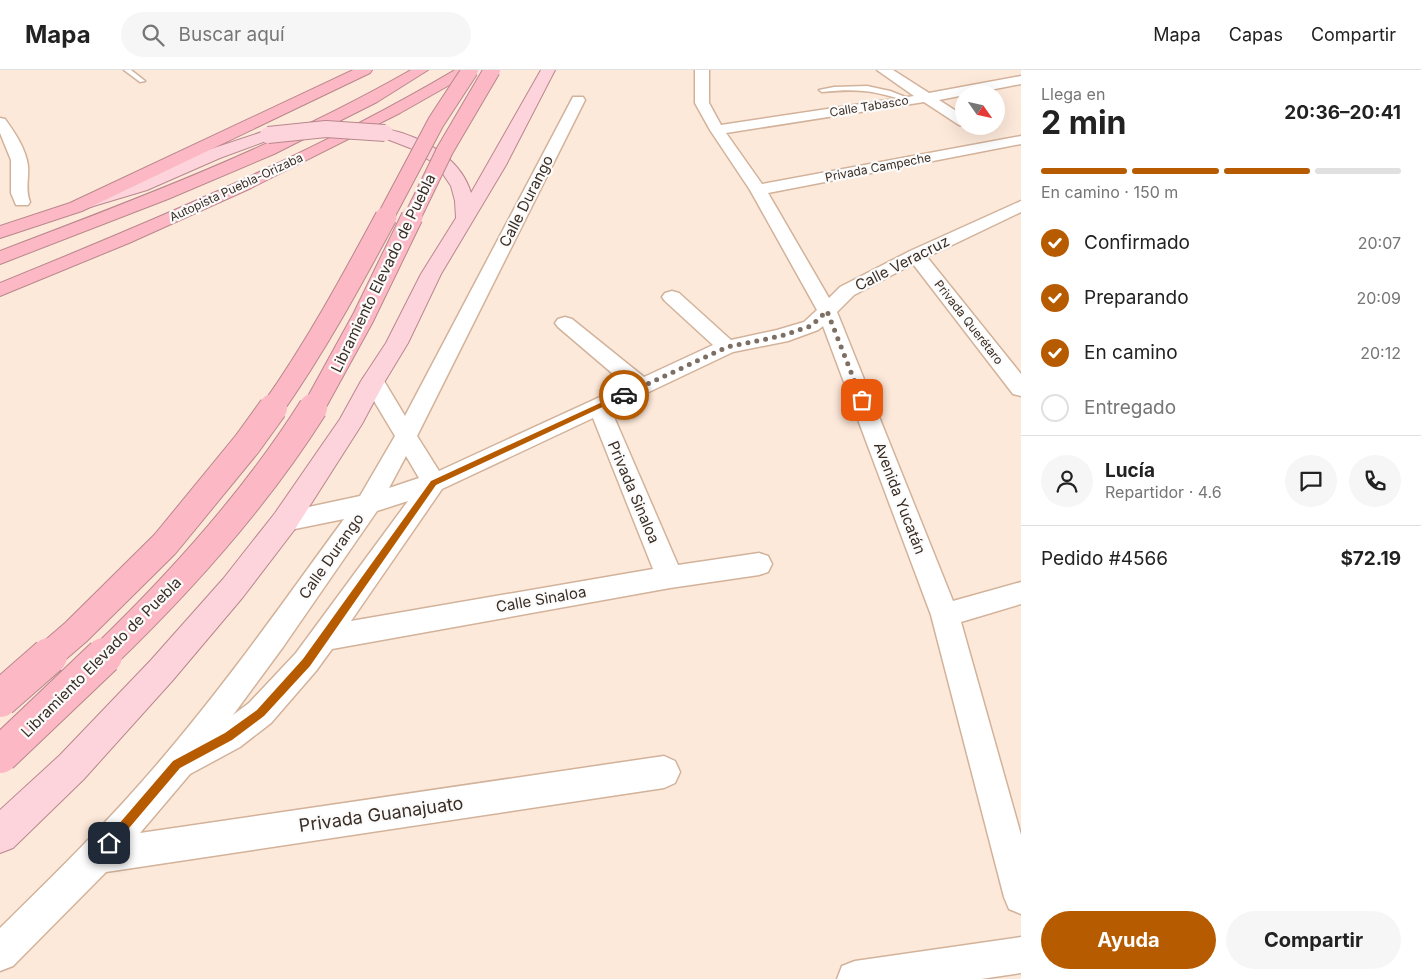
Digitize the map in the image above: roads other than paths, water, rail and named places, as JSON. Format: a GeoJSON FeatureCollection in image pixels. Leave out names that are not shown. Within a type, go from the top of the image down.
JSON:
{"type":"FeatureCollection","features":[{"type":"Feature","properties":{"kind":"highway"},"geometry":{"type":"LineString","coordinates":[[0,232],[76,207],[365,70]]}},
{"type":"Feature","properties":{"kind":"highway","name":"Autopista Puebla-Orizaba"},"geometry":{"type":"LineString","coordinates":[[0,258],[162,195],[291,140],[391,89],[421,70]]}},
{"type":"Feature","properties":{"kind":"highway","name":"Autopista Puebla-Orizaba"},"geometry":{"type":"LineString","coordinates":[[0,290],[150,227],[248,183],[366,125],[465,70]]}},
{"type":"Feature","properties":{"kind":"highway","name":"Libramiento Elevado de Puebla"},"geometry":{"type":"LineString","coordinates":[[0,698],[76,632],[164,544],[247,444],[296,375],[362,262],[436,122],[470,70]]}},
{"type":"Feature","properties":{"kind":"highway","name":"Libramiento Elevado de Puebla"},"geometry":{"type":"LineString","coordinates":[[0,756],[149,614],[219,536],[269,474],[318,400],[357,331],[429,179],[471,102],[492,70]]}},
{"type":"Feature","properties":{"kind":"main road"},"geometry":{"type":"LineString","coordinates":[[0,835],[72,767],[162,670],[233,588],[285,520],[350,424],[373,381],[397,343],[431,274],[465,220],[548,70]]}},
{"type":"Feature","properties":{"kind":"main road"},"geometry":{"type":"LineString","coordinates":[[76,207],[141,186],[232,147],[268,135],[330,128],[385,133],[418,144],[450,168],[463,192],[466,208],[465,220]]}},
{"type":"Feature","properties":{"kind":"street","name":"Avenida Yucatán"},"geometry":{"type":"LineString","coordinates":[[702,70],[702,103],[717,130],[758,190],[827,311],[945,615],[1021,897]]}},
{"type":"Feature","properties":{"kind":"street"},"geometry":{"type":"LineString","coordinates":[[884,70],[955,116]]}},
{"type":"Feature","properties":{"kind":"street","name":"Calle Tabasco"},"geometry":{"type":"LineString","coordinates":[[717,130],[926,98],[1021,80]]}},
{"type":"Feature","properties":{"kind":"street","name":"Calle Durango"},"geometry":{"type":"LineString","coordinates":[[0,953],[98,856],[177,765],[273,638],[368,504],[405,438],[578,100]]}},
{"type":"Feature","properties":{"kind":"street"},"geometry":{"type":"LineString","coordinates":[[0,122],[15,147],[20,166],[18,194],[22,202]]}},
{"type":"Feature","properties":{"kind":"street"},"geometry":{"type":"LineString","coordinates":[[984,135],[1013,154]]}},
{"type":"Feature","properties":{"kind":"street","name":"Privada Campeche"},"geometry":{"type":"LineString","coordinates":[[758,190],[1021,140]]}},
{"type":"Feature","properties":{"kind":"street","name":"Calle Veracruz"},"geometry":{"type":"LineString","coordinates":[[285,520],[368,504],[434,483],[727,347],[781,336],[811,326],[847,292],[916,255],[1021,206]]}},
{"type":"Feature","properties":{"kind":"street","name":"Privada Querétaro"},"geometry":{"type":"LineString","coordinates":[[916,255],[1021,389]]}},
{"type":"Feature","properties":{"kind":"street"},"geometry":{"type":"LineString","coordinates":[[672,298],[727,347]]}},
{"type":"Feature","properties":{"kind":"street"},"geometry":{"type":"LineString","coordinates":[[565,323],[642,386]]}},
{"type":"Feature","properties":{"kind":"street"},"geometry":{"type":"LineString","coordinates":[[177,765],[229,736],[260,713],[306,662],[434,483],[405,438],[373,381]]}},
{"type":"Feature","properties":{"kind":"street","name":"Privada Sinaloa"},"geometry":{"type":"LineString","coordinates":[[599,407],[670,577]]}},
{"type":"Feature","properties":{"kind":"street","name":"Calle Sinaloa"},"geometry":{"type":"LineString","coordinates":[[323,638],[670,577],[760,564]]}},
{"type":"Feature","properties":{"kind":"street"},"geometry":{"type":"LineString","coordinates":[[945,615],[1021,593]]}},
{"type":"Feature","properties":{"kind":"street","name":"Privada Guanajuato"},"geometry":{"type":"LineString","coordinates":[[98,856],[664,772]]}},
{"type":"Feature","properties":{"kind":"street"},"geometry":{"type":"LineString","coordinates":[[855,979],[1021,955]]}},
{"type":"Feature","properties":{"kind":"lane"},"geometry":{"type":"LineString","coordinates":[[126,70],[142,81]]}},
{"type":"Feature","properties":{"kind":"lane"},"geometry":{"type":"LineString","coordinates":[[822,90],[862,87],[894,93],[910,100]]}}]}
